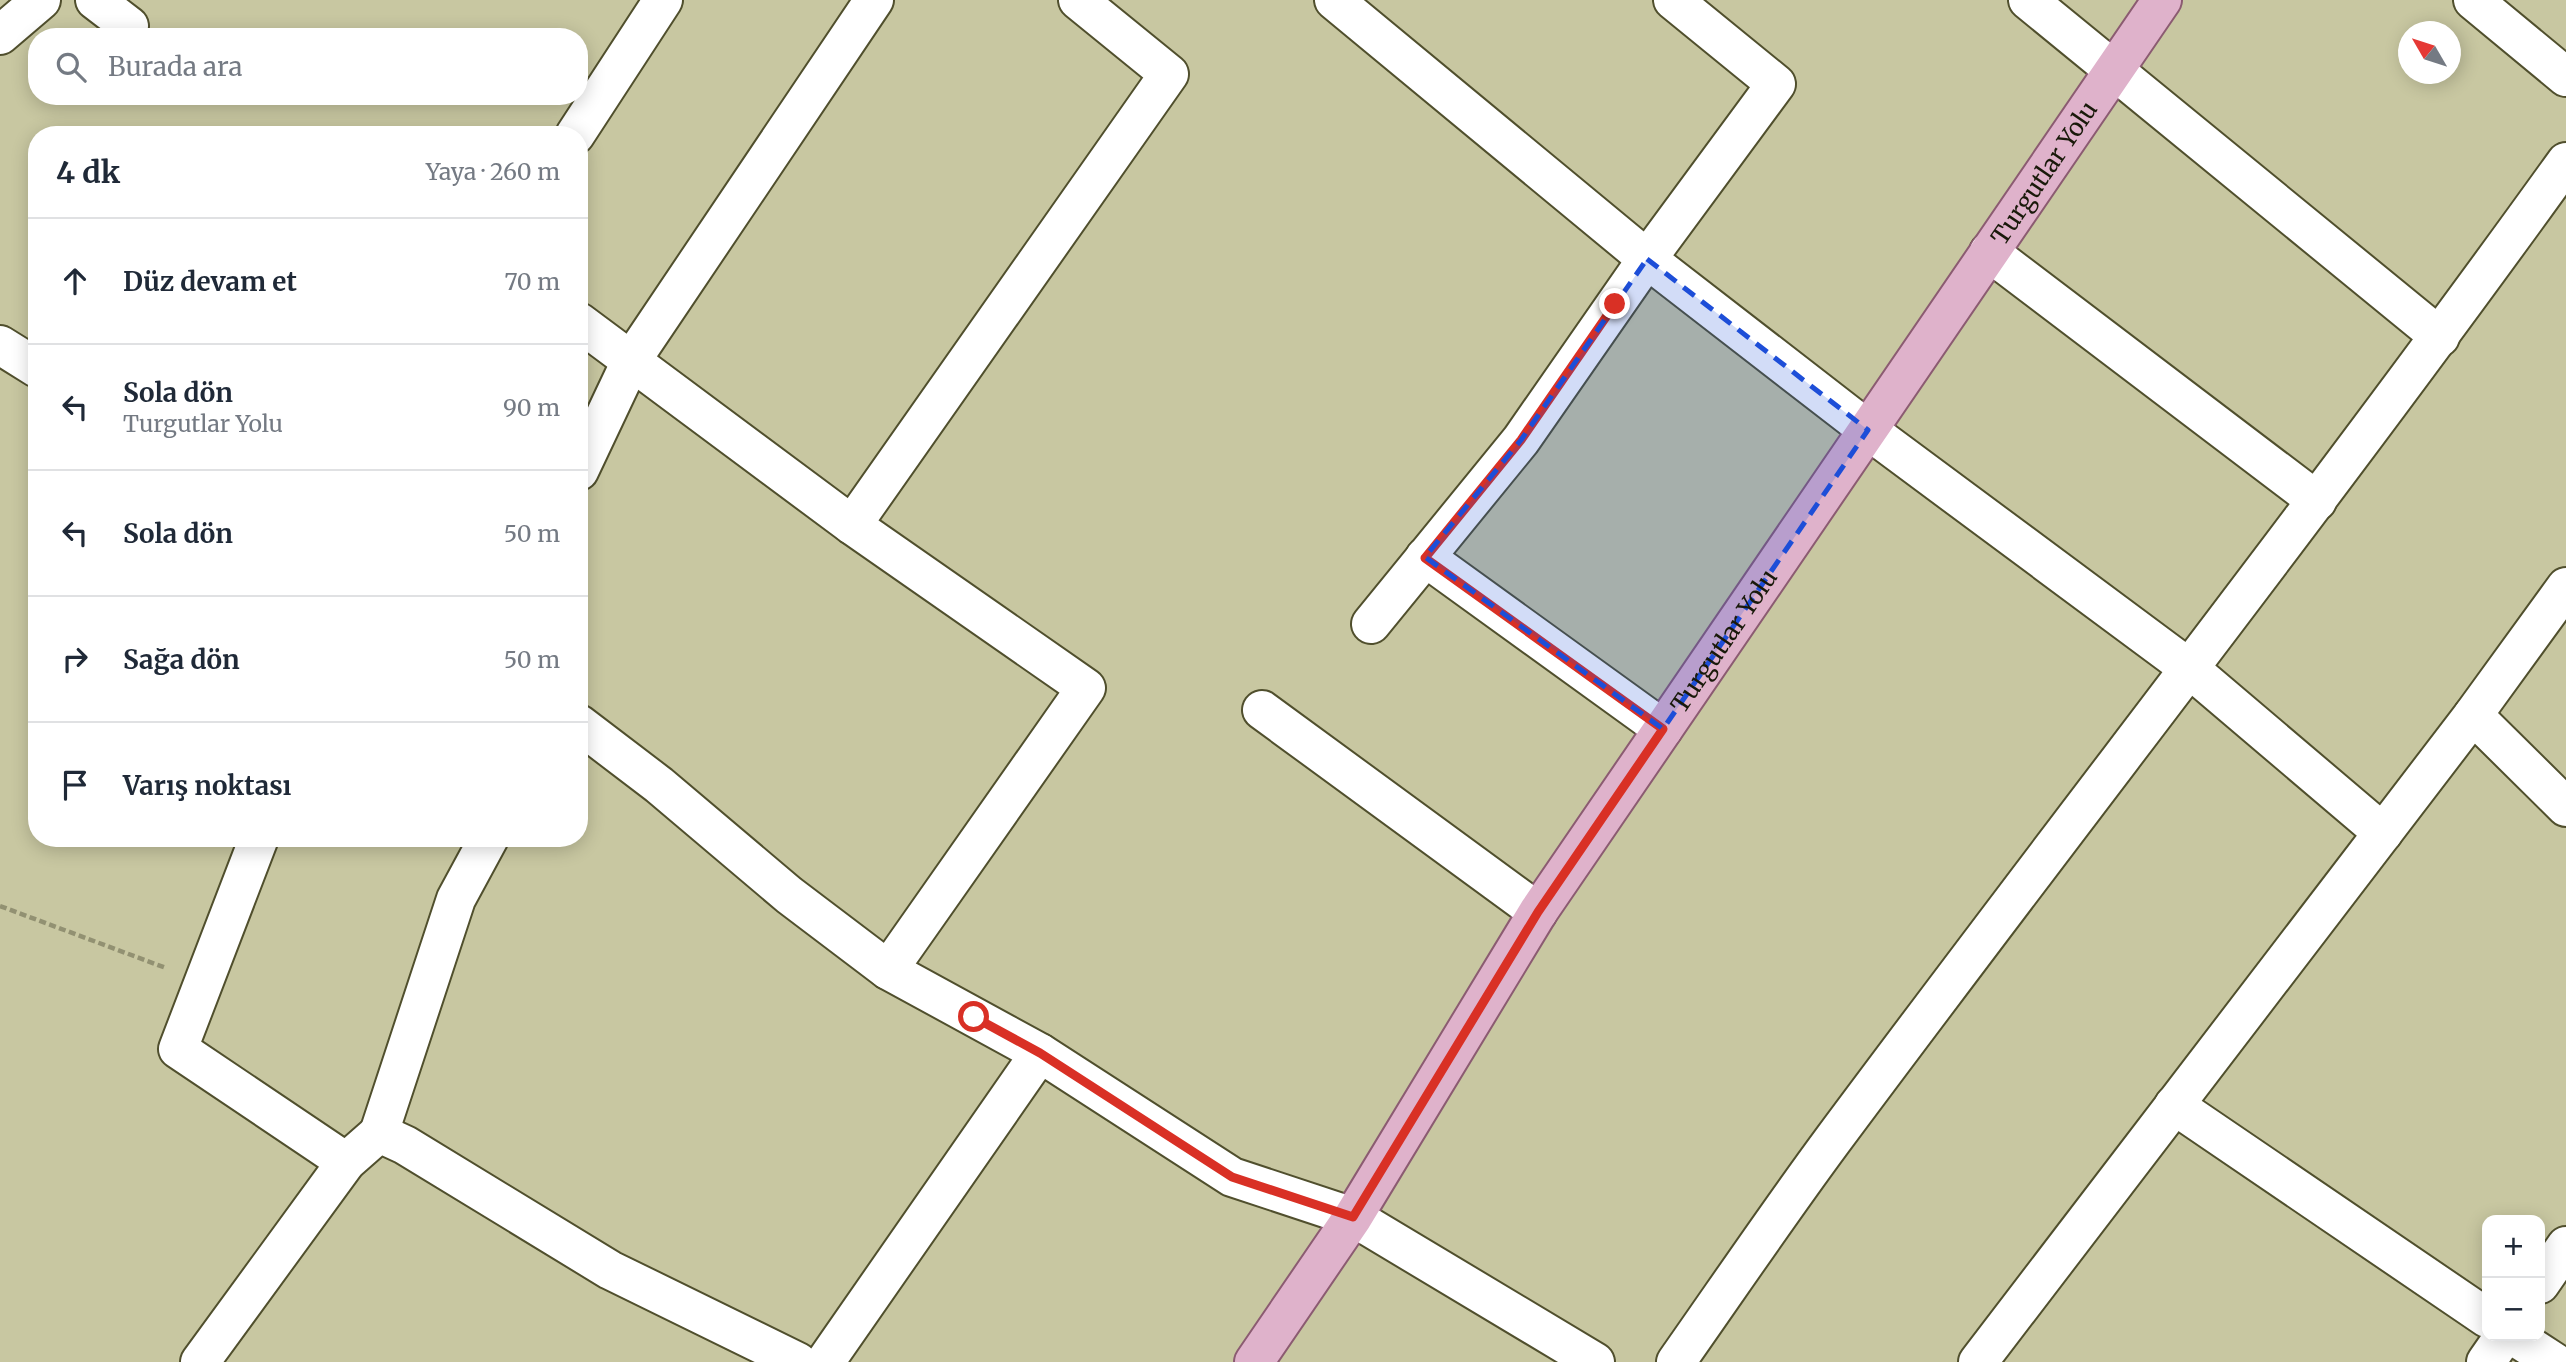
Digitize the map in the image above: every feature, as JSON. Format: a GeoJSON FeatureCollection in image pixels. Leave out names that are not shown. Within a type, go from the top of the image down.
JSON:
{"type":"FeatureCollection","features":[{"type":"Feature","properties":{"kind":"main road","name":"Turgutlar Yolu"},"geometry":{"type":"LineString","coordinates":[[1254,1362],[1353,1217],[1538,912],[2162,0]]}},
{"type":"Feature","properties":{"kind":"street"},"geometry":{"type":"LineString","coordinates":[[0,35],[41,0]]}},
{"type":"Feature","properties":{"kind":"street"},"geometry":{"type":"LineString","coordinates":[[96,0],[129,26]]}},
{"type":"Feature","properties":{"kind":"street"},"geometry":{"type":"LineString","coordinates":[[588,452],[631,361],[874,0]]}},
{"type":"Feature","properties":{"kind":"street"},"geometry":{"type":"LineString","coordinates":[[852,525],[1169,74],[1078,0]]}},
{"type":"Feature","properties":{"kind":"street"},"geometry":{"type":"LineString","coordinates":[[1334,0],[1647,259],[1868,430],[2190,669],[2383,833]]}},
{"type":"Feature","properties":{"kind":"street"},"geometry":{"type":"LineString","coordinates":[[1371,624],[1521,440],[1647,259],[1776,84],[1673,0]]}},
{"type":"Feature","properties":{"kind":"street"},"geometry":{"type":"LineString","coordinates":[[2028,0],[2440,337]]}},
{"type":"Feature","properties":{"kind":"street"},"geometry":{"type":"LineString","coordinates":[[2473,0],[2566,77]]}},
{"type":"Feature","properties":{"kind":"street"},"geometry":{"type":"LineString","coordinates":[[580,126],[647,6]]}},
{"type":"Feature","properties":{"kind":"street"},"geometry":{"type":"LineString","coordinates":[[1676,1362],[1830,1144],[2317,502],[2566,162]]}},
{"type":"Feature","properties":{"kind":"street"},"geometry":{"type":"LineString","coordinates":[[1989,252],[2317,502]]}},
{"type":"Feature","properties":{"kind":"street"},"geometry":{"type":"LineString","coordinates":[[588,329],[852,525],[1086,688],[888,970]]}},
{"type":"Feature","properties":{"kind":"street"},"geometry":{"type":"LineString","coordinates":[[0,345],[28,362]]}},
{"type":"Feature","properties":{"kind":"street"},"geometry":{"type":"LineString","coordinates":[[1425,558],[1663,729]]}},
{"type":"Feature","properties":{"kind":"street"},"geometry":{"type":"LineString","coordinates":[[1978,1362],[2473,715],[2566,587]]}},
{"type":"Feature","properties":{"kind":"street"},"geometry":{"type":"LineString","coordinates":[[1262,710],[1538,912]]}},
{"type":"Feature","properties":{"kind":"street"},"geometry":{"type":"LineString","coordinates":[[2473,715],[2566,807]]}},
{"type":"Feature","properties":{"kind":"street"},"geometry":{"type":"LineString","coordinates":[[588,731],[659,785],[789,895],[888,970],[1040,1053],[1232,1177],[1353,1217],[1595,1362]]}},
{"type":"Feature","properties":{"kind":"street"},"geometry":{"type":"LineString","coordinates":[[256,847],[178,1049],[346,1162]]}},
{"type":"Feature","properties":{"kind":"street"},"geometry":{"type":"LineString","coordinates":[[200,1362],[346,1162],[379,1133],[456,899],[484,847]]}},
{"type":"Feature","properties":{"kind":"street"},"geometry":{"type":"LineString","coordinates":[[825,1362],[1040,1053]]}},
{"type":"Feature","properties":{"kind":"street"},"geometry":{"type":"LineString","coordinates":[[2174,1105],[2482,1315]]}},
{"type":"Feature","properties":{"kind":"street"},"geometry":{"type":"LineString","coordinates":[[379,1133],[405,1145],[610,1270],[798,1362]]}},
{"type":"Feature","properties":{"kind":"street"},"geometry":{"type":"LineString","coordinates":[[2544,1278],[2566,1245]]}},
{"type":"Feature","properties":{"kind":"street"},"geometry":{"type":"LineString","coordinates":[[2486,1362],[2501,1341]]}},
{"type":"Feature","properties":{"kind":"street"},"geometry":{"type":"LineString","coordinates":[[2522,1341],[2554,1362]]}},
{"type":"Feature","properties":{"kind":"path"},"geometry":{"type":"LineString","coordinates":[[0,906],[203,982]]}},
{"type":"Feature","properties":{"kind":"highlighted area"},"geometry":{"type":"Polygon","coordinates":[[[1647,259],[1868,430],[1663,729],[1425,557],[1521,440],[1647,259]]]}},
{"type":"Feature","properties":{"kind":"route"},"geometry":{"type":"LineString","coordinates":[[974,1017],[1040,1053],[1232,1177],[1353,1217],[1538,912],[1663,729],[1425,558],[1521,440],[1615,304]]}}]}
